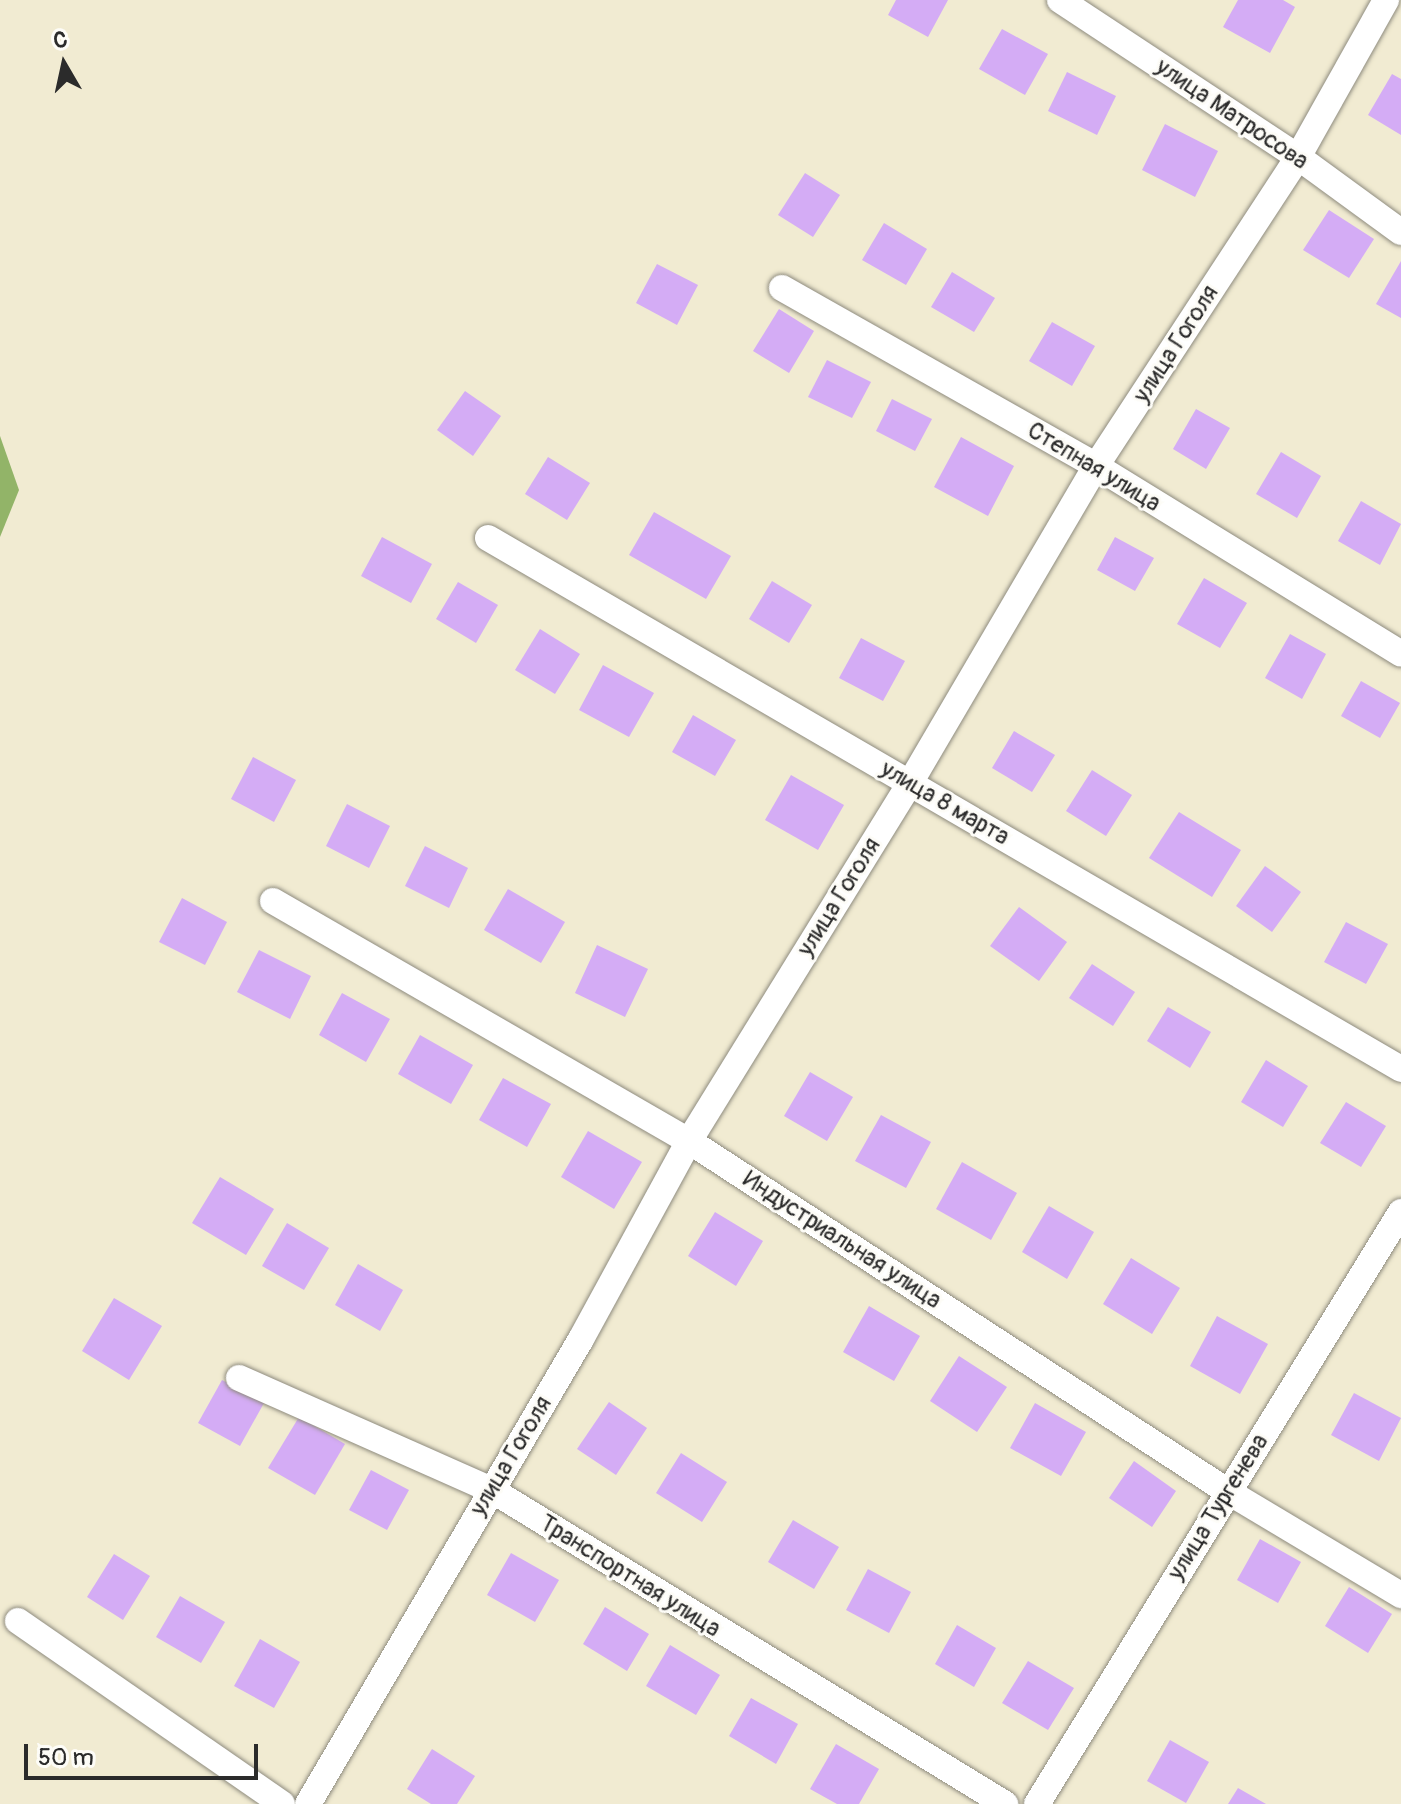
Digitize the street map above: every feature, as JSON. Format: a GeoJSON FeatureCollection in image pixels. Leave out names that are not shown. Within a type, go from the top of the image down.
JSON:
{"type":"FeatureCollection","features":[{"type":"Feature","properties":{"kind":"street","name":"улица Матросова"},"geometry":{"type":"LineString","coordinates":[[1060,0],[1298,157],[1401,232]]}},
{"type":"Feature","properties":{"kind":"street","name":"улица Гоголя"},"geometry":{"type":"LineString","coordinates":[[308,1804],[490,1489],[581,1339],[689,1141],[910,783],[1096,466],[1298,157],[1386,0]]}},
{"type":"Feature","properties":{"kind":"street","name":"Степная улица"},"geometry":{"type":"LineString","coordinates":[[782,288],[1096,466],[1401,654]]}},
{"type":"Feature","properties":{"kind":"street","name":"улица 8 марта"},"geometry":{"type":"LineString","coordinates":[[488,538],[1401,1069]]}},
{"type":"Feature","properties":{"kind":"street","name":"Индустриальная улица"},"geometry":{"type":"LineString","coordinates":[[273,901],[689,1141],[1227,1491],[1401,1595]]}},
{"type":"Feature","properties":{"kind":"street","name":"улица Тургенева"},"geometry":{"type":"LineString","coordinates":[[1037,1804],[1401,1212]]}},
{"type":"Feature","properties":{"kind":"street","name":"Транспортная улица"},"geometry":{"type":"LineString","coordinates":[[239,1378],[490,1489],[1005,1804]]}},
{"type":"Feature","properties":{"kind":"street"},"geometry":{"type":"LineString","coordinates":[[18,1621],[282,1804]]}},
{"type":"Feature","properties":{"kind":"green space"},"geometry":{"type":"Polygon","coordinates":[[[0,436],[19,490],[0,537],[0,436]]]}},
{"type":"Feature","properties":{"kind":"building"},"geometry":{"type":"Polygon","coordinates":[[[896,0],[948,0],[928,37],[888,15],[896,0]]]}},
{"type":"Feature","properties":{"kind":"building"},"geometry":{"type":"Polygon","coordinates":[[[1238,0],[1283,0],[1295,7],[1270,53],[1223,27],[1238,0]]]}},
{"type":"Feature","properties":{"kind":"building"},"geometry":{"type":"Polygon","coordinates":[[[1002,29],[1048,54],[1025,95],[979,69],[1002,29]]]}},
{"type":"Feature","properties":{"kind":"building"},"geometry":{"type":"Polygon","coordinates":[[[1067,72],[1116,96],[1097,135],[1048,111],[1067,72]]]}},
{"type":"Feature","properties":{"kind":"building"},"geometry":{"type":"Polygon","coordinates":[[[1392,74],[1401,79],[1401,135],[1368,115],[1392,74]]]}},
{"type":"Feature","properties":{"kind":"building"},"geometry":{"type":"Polygon","coordinates":[[[1165,124],[1218,151],[1195,197],[1142,170],[1165,124]]]}},
{"type":"Feature","properties":{"kind":"building"},"geometry":{"type":"Polygon","coordinates":[[[805,173],[840,195],[813,237],[778,215],[805,173]]]}},
{"type":"Feature","properties":{"kind":"building"},"geometry":{"type":"Polygon","coordinates":[[[1329,210],[1374,239],[1349,278],[1303,250],[1329,210]]]}},
{"type":"Feature","properties":{"kind":"building"},"geometry":{"type":"Polygon","coordinates":[[[884,223],[927,249],[906,285],[862,260],[884,223]]]}},
{"type":"Feature","properties":{"kind":"building"},"geometry":{"type":"Polygon","coordinates":[[[1401,261],[1401,318],[1376,304],[1401,261]]]}},
{"type":"Feature","properties":{"kind":"building"},"geometry":{"type":"Polygon","coordinates":[[[657,264],[698,285],[677,325],[636,303],[657,264]]]}},
{"type":"Feature","properties":{"kind":"building"},"geometry":{"type":"Polygon","coordinates":[[[952,272],[995,298],[974,332],[931,307],[952,272]]]}},
{"type":"Feature","properties":{"kind":"building"},"geometry":{"type":"Polygon","coordinates":[[[779,309],[814,331],[789,373],[753,351],[779,309]]]}},
{"type":"Feature","properties":{"kind":"building"},"geometry":{"type":"Polygon","coordinates":[[[1052,322],[1095,346],[1072,386],[1029,361],[1052,322]]]}},
{"type":"Feature","properties":{"kind":"building"},"geometry":{"type":"Polygon","coordinates":[[[827,360],[871,382],[852,418],[808,397],[827,360]]]}},
{"type":"Feature","properties":{"kind":"building"},"geometry":{"type":"Polygon","coordinates":[[[465,391],[501,416],[473,456],[437,430],[465,391]]]}},
{"type":"Feature","properties":{"kind":"building"},"geometry":{"type":"Polygon","coordinates":[[[892,399],[932,419],[915,451],[876,431],[892,399]]]}},
{"type":"Feature","properties":{"kind":"building"},"geometry":{"type":"Polygon","coordinates":[[[1196,409],[1230,428],[1206,469],[1173,449],[1196,409]]]}},
{"type":"Feature","properties":{"kind":"building"},"geometry":{"type":"Polygon","coordinates":[[[961,437],[1014,466],[988,516],[934,487],[961,437]]]}},
{"type":"Feature","properties":{"kind":"building"},"geometry":{"type":"Polygon","coordinates":[[[1281,452],[1321,476],[1297,518],[1256,494],[1281,452]]]}},
{"type":"Feature","properties":{"kind":"building"},"geometry":{"type":"Polygon","coordinates":[[[548,457],[590,483],[567,520],[525,494],[548,457]]]}},
{"type":"Feature","properties":{"kind":"building"},"geometry":{"type":"Polygon","coordinates":[[[1361,501],[1401,524],[1380,565],[1338,541],[1361,501]]]}},
{"type":"Feature","properties":{"kind":"building"},"geometry":{"type":"Polygon","coordinates":[[[654,512],[731,556],[706,599],[629,555],[654,512]]]}},
{"type":"Feature","properties":{"kind":"building"},"geometry":{"type":"Polygon","coordinates":[[[382,537],[432,564],[411,603],[361,576],[382,537]]]}},
{"type":"Feature","properties":{"kind":"building"},"geometry":{"type":"Polygon","coordinates":[[[1115,537],[1154,558],[1135,591],[1097,570],[1115,537]]]}},
{"type":"Feature","properties":{"kind":"building"},"geometry":{"type":"Polygon","coordinates":[[[1204,578],[1247,603],[1220,648],[1177,624],[1204,578]]]}},
{"type":"Feature","properties":{"kind":"building"},"geometry":{"type":"Polygon","coordinates":[[[772,581],[812,605],[789,643],[749,619],[772,581]]]}},
{"type":"Feature","properties":{"kind":"building"},"geometry":{"type":"Polygon","coordinates":[[[458,582],[498,605],[476,643],[436,619],[458,582]]]}},
{"type":"Feature","properties":{"kind":"building"},"geometry":{"type":"Polygon","coordinates":[[[540,629],[580,654],[555,694],[515,670],[540,629]]]}},
{"type":"Feature","properties":{"kind":"building"},"geometry":{"type":"Polygon","coordinates":[[[1290,634],[1326,654],[1302,699],[1265,678],[1290,634]]]}},
{"type":"Feature","properties":{"kind":"building"},"geometry":{"type":"Polygon","coordinates":[[[861,638],[905,661],[883,701],[839,678],[861,638]]]}},
{"type":"Feature","properties":{"kind":"building"},"geometry":{"type":"Polygon","coordinates":[[[603,665],[654,693],[629,737],[579,710],[603,665]]]}},
{"type":"Feature","properties":{"kind":"building"},"geometry":{"type":"Polygon","coordinates":[[[1361,681],[1400,703],[1380,738],[1341,716],[1361,681]]]}},
{"type":"Feature","properties":{"kind":"building"},"geometry":{"type":"Polygon","coordinates":[[[693,715],[736,740],[715,776],[672,752],[693,715]]]}},
{"type":"Feature","properties":{"kind":"building"},"geometry":{"type":"Polygon","coordinates":[[[1014,731],[1055,755],[1032,792],[992,768],[1014,731]]]}},
{"type":"Feature","properties":{"kind":"building"},"geometry":{"type":"Polygon","coordinates":[[[253,757],[296,780],[274,822],[231,799],[253,757]]]}},
{"type":"Feature","properties":{"kind":"building"},"geometry":{"type":"Polygon","coordinates":[[[1092,770],[1132,795],[1106,836],[1066,811],[1092,770]]]}},
{"type":"Feature","properties":{"kind":"building"},"geometry":{"type":"Polygon","coordinates":[[[791,775],[844,805],[818,850],[765,820],[791,775]]]}},
{"type":"Feature","properties":{"kind":"building"},"geometry":{"type":"Polygon","coordinates":[[[347,804],[390,826],[369,868],[326,846],[347,804]]]}},
{"type":"Feature","properties":{"kind":"building"},"geometry":{"type":"Polygon","coordinates":[[[1179,812],[1241,850],[1212,897],[1149,858],[1179,812]]]}},
{"type":"Feature","properties":{"kind":"building"},"geometry":{"type":"Polygon","coordinates":[[[425,846],[468,868],[449,908],[405,886],[425,846]]]}},
{"type":"Feature","properties":{"kind":"building"},"geometry":{"type":"Polygon","coordinates":[[[1265,866],[1301,892],[1272,932],[1236,906],[1265,866]]]}},
{"type":"Feature","properties":{"kind":"building"},"geometry":{"type":"Polygon","coordinates":[[[508,889],[565,922],[541,963],[484,930],[508,889]]]}},
{"type":"Feature","properties":{"kind":"building"},"geometry":{"type":"Polygon","coordinates":[[[182,898],[227,922],[205,965],[159,942],[182,898]]]}},
{"type":"Feature","properties":{"kind":"building"},"geometry":{"type":"Polygon","coordinates":[[[1019,907],[1067,942],[1039,981],[990,946],[1019,907]]]}},
{"type":"Feature","properties":{"kind":"building"},"geometry":{"type":"Polygon","coordinates":[[[1346,922],[1388,944],[1366,984],[1324,962],[1346,922]]]}},
{"type":"Feature","properties":{"kind":"building"},"geometry":{"type":"Polygon","coordinates":[[[597,945],[648,969],[625,1017],[575,993],[597,945]]]}},
{"type":"Feature","properties":{"kind":"building"},"geometry":{"type":"Polygon","coordinates":[[[259,950],[311,976],[290,1019],[237,992],[259,950]]]}},
{"type":"Feature","properties":{"kind":"building"},"geometry":{"type":"Polygon","coordinates":[[[1092,964],[1135,992],[1113,1026],[1069,998],[1092,964]]]}},
{"type":"Feature","properties":{"kind":"building"},"geometry":{"type":"Polygon","coordinates":[[[342,993],[390,1019],[366,1062],[319,1035],[342,993]]]}},
{"type":"Feature","properties":{"kind":"building"},"geometry":{"type":"Polygon","coordinates":[[[1168,1007],[1211,1032],[1190,1068],[1147,1041],[1168,1007]]]}},
{"type":"Feature","properties":{"kind":"building"},"geometry":{"type":"Polygon","coordinates":[[[420,1035],[473,1065],[451,1104],[398,1074],[420,1035]]]}},
{"type":"Feature","properties":{"kind":"building"},"geometry":{"type":"Polygon","coordinates":[[[1266,1060],[1308,1086],[1283,1127],[1241,1102],[1266,1060]]]}},
{"type":"Feature","properties":{"kind":"building"},"geometry":{"type":"Polygon","coordinates":[[[810,1072],[853,1097],[827,1141],[784,1116],[810,1072]]]}},
{"type":"Feature","properties":{"kind":"building"},"geometry":{"type":"Polygon","coordinates":[[[503,1078],[551,1104],[527,1147],[479,1120],[503,1078]]]}},
{"type":"Feature","properties":{"kind":"building"},"geometry":{"type":"Polygon","coordinates":[[[1346,1102],[1386,1126],[1361,1167],[1320,1143],[1346,1102]]]}},
{"type":"Feature","properties":{"kind":"building"},"geometry":{"type":"Polygon","coordinates":[[[881,1115],[931,1142],[906,1188],[855,1161],[881,1115]]]}},
{"type":"Feature","properties":{"kind":"building"},"geometry":{"type":"Polygon","coordinates":[[[588,1131],[642,1162],[614,1209],[561,1177],[588,1131]]]}},
{"type":"Feature","properties":{"kind":"building"},"geometry":{"type":"Polygon","coordinates":[[[962,1162],[1017,1193],[991,1240],[936,1209],[962,1162]]]}},
{"type":"Feature","properties":{"kind":"building"},"geometry":{"type":"Polygon","coordinates":[[[220,1177],[274,1209],[246,1255],[192,1223],[220,1177]]]}},
{"type":"Feature","properties":{"kind":"building"},"geometry":{"type":"Polygon","coordinates":[[[1049,1206],[1094,1232],[1067,1279],[1022,1252],[1049,1206]]]}},
{"type":"Feature","properties":{"kind":"building"},"geometry":{"type":"Polygon","coordinates":[[[715,1212],[763,1241],[736,1286],[688,1256],[715,1212]]]}},
{"type":"Feature","properties":{"kind":"building"},"geometry":{"type":"Polygon","coordinates":[[[287,1223],[329,1248],[304,1290],[262,1266],[287,1223]]]}},
{"type":"Feature","properties":{"kind":"building"},"geometry":{"type":"Polygon","coordinates":[[[1131,1258],[1180,1288],[1152,1334],[1103,1304],[1131,1258]]]}},
{"type":"Feature","properties":{"kind":"building"},"geometry":{"type":"Polygon","coordinates":[[[358,1264],[403,1290],[380,1331],[335,1305],[358,1264]]]}},
{"type":"Feature","properties":{"kind":"building"},"geometry":{"type":"Polygon","coordinates":[[[114,1298],[162,1326],[129,1380],[82,1351],[114,1298]]]}},
{"type":"Feature","properties":{"kind":"building"},"geometry":{"type":"Polygon","coordinates":[[[869,1306],[920,1336],[894,1381],[843,1352],[869,1306]]]}},
{"type":"Feature","properties":{"kind":"building"},"geometry":{"type":"Polygon","coordinates":[[[1217,1316],[1268,1344],[1240,1394],[1190,1366],[1217,1316]]]}},
{"type":"Feature","properties":{"kind":"building"},"geometry":{"type":"Polygon","coordinates":[[[959,1356],[1007,1387],[977,1432],[930,1401],[959,1356]]]}},
{"type":"Feature","properties":{"kind":"building"},"geometry":{"type":"Polygon","coordinates":[[[222,1380],[264,1403],[240,1446],[198,1423],[222,1380]]]}},
{"type":"Feature","properties":{"kind":"building"},"geometry":{"type":"Polygon","coordinates":[[[1354,1393],[1401,1418],[1379,1461],[1331,1435],[1354,1393]]]}},
{"type":"Feature","properties":{"kind":"building"},"geometry":{"type":"Polygon","coordinates":[[[609,1402],[647,1428],[616,1475],[577,1449],[609,1402]]]}},
{"type":"Feature","properties":{"kind":"building"},"geometry":{"type":"Polygon","coordinates":[[[1035,1403],[1086,1432],[1061,1476],[1010,1448],[1035,1403]]]}},
{"type":"Feature","properties":{"kind":"building"},"geometry":{"type":"Polygon","coordinates":[[[299,1417],[345,1444],[315,1495],[268,1468],[299,1417]]]}},
{"type":"Feature","properties":{"kind":"building"},"geometry":{"type":"Polygon","coordinates":[[[681,1453],[727,1482],[702,1522],[656,1493],[681,1453]]]}},
{"type":"Feature","properties":{"kind":"building"},"geometry":{"type":"Polygon","coordinates":[[[1134,1461],[1176,1491],[1152,1527],[1109,1498],[1134,1461]]]}},
{"type":"Feature","properties":{"kind":"building"},"geometry":{"type":"Polygon","coordinates":[[[371,1470],[409,1490],[387,1530],[349,1510],[371,1470]]]}},
{"type":"Feature","properties":{"kind":"building"},"geometry":{"type":"Polygon","coordinates":[[[793,1520],[839,1547],[814,1589],[768,1562],[793,1520]]]}},
{"type":"Feature","properties":{"kind":"building"},"geometry":{"type":"Polygon","coordinates":[[[1260,1539],[1301,1562],[1278,1603],[1237,1580],[1260,1539]]]}},
{"type":"Feature","properties":{"kind":"building"},"geometry":{"type":"Polygon","coordinates":[[[511,1553],[559,1580],[535,1622],[487,1595],[511,1553]]]}},
{"type":"Feature","properties":{"kind":"building"},"geometry":{"type":"Polygon","coordinates":[[[114,1554],[150,1576],[123,1620],[87,1597],[114,1554]]]}},
{"type":"Feature","properties":{"kind":"building"},"geometry":{"type":"Polygon","coordinates":[[[868,1569],[911,1592],[889,1633],[846,1610],[868,1569]]]}},
{"type":"Feature","properties":{"kind":"building"},"geometry":{"type":"Polygon","coordinates":[[[1349,1587],[1392,1614],[1368,1653],[1325,1626],[1349,1587]]]}},
{"type":"Feature","properties":{"kind":"building"},"geometry":{"type":"Polygon","coordinates":[[[180,1596],[225,1622],[201,1663],[156,1637],[180,1596]]]}},
{"type":"Feature","properties":{"kind":"building"},"geometry":{"type":"Polygon","coordinates":[[[605,1607],[649,1634],[627,1671],[583,1644],[605,1607]]]}},
{"type":"Feature","properties":{"kind":"building"},"geometry":{"type":"Polygon","coordinates":[[[957,1625],[996,1648],[974,1687],[935,1664],[957,1625]]]}},
{"type":"Feature","properties":{"kind":"building"},"geometry":{"type":"Polygon","coordinates":[[[260,1639],[300,1662],[274,1708],[234,1686],[260,1639]]]}},
{"type":"Feature","properties":{"kind":"building"},"geometry":{"type":"Polygon","coordinates":[[[670,1645],[720,1675],[696,1715],[646,1686],[670,1645]]]}},
{"type":"Feature","properties":{"kind":"building"},"geometry":{"type":"Polygon","coordinates":[[[1028,1661],[1074,1688],[1048,1730],[1002,1703],[1028,1661]]]}},
{"type":"Feature","properties":{"kind":"building"},"geometry":{"type":"Polygon","coordinates":[[[751,1698],[798,1724],[776,1764],[729,1736],[751,1698]]]}},
{"type":"Feature","properties":{"kind":"building"},"geometry":{"type":"Polygon","coordinates":[[[1170,1740],[1209,1762],[1186,1803],[1147,1781],[1170,1740]]]}},
{"type":"Feature","properties":{"kind":"building"},"geometry":{"type":"Polygon","coordinates":[[[836,1744],[879,1769],[859,1804],[837,1804],[810,1789],[836,1744]]]}},
{"type":"Feature","properties":{"kind":"building"},"geometry":{"type":"Polygon","coordinates":[[[432,1749],[475,1776],[457,1804],[431,1804],[407,1789],[432,1749]]]}},
{"type":"Feature","properties":{"kind":"building"},"geometry":{"type":"Polygon","coordinates":[[[1238,1788],[1266,1804],[1228,1804],[1238,1788]]]}}]}
